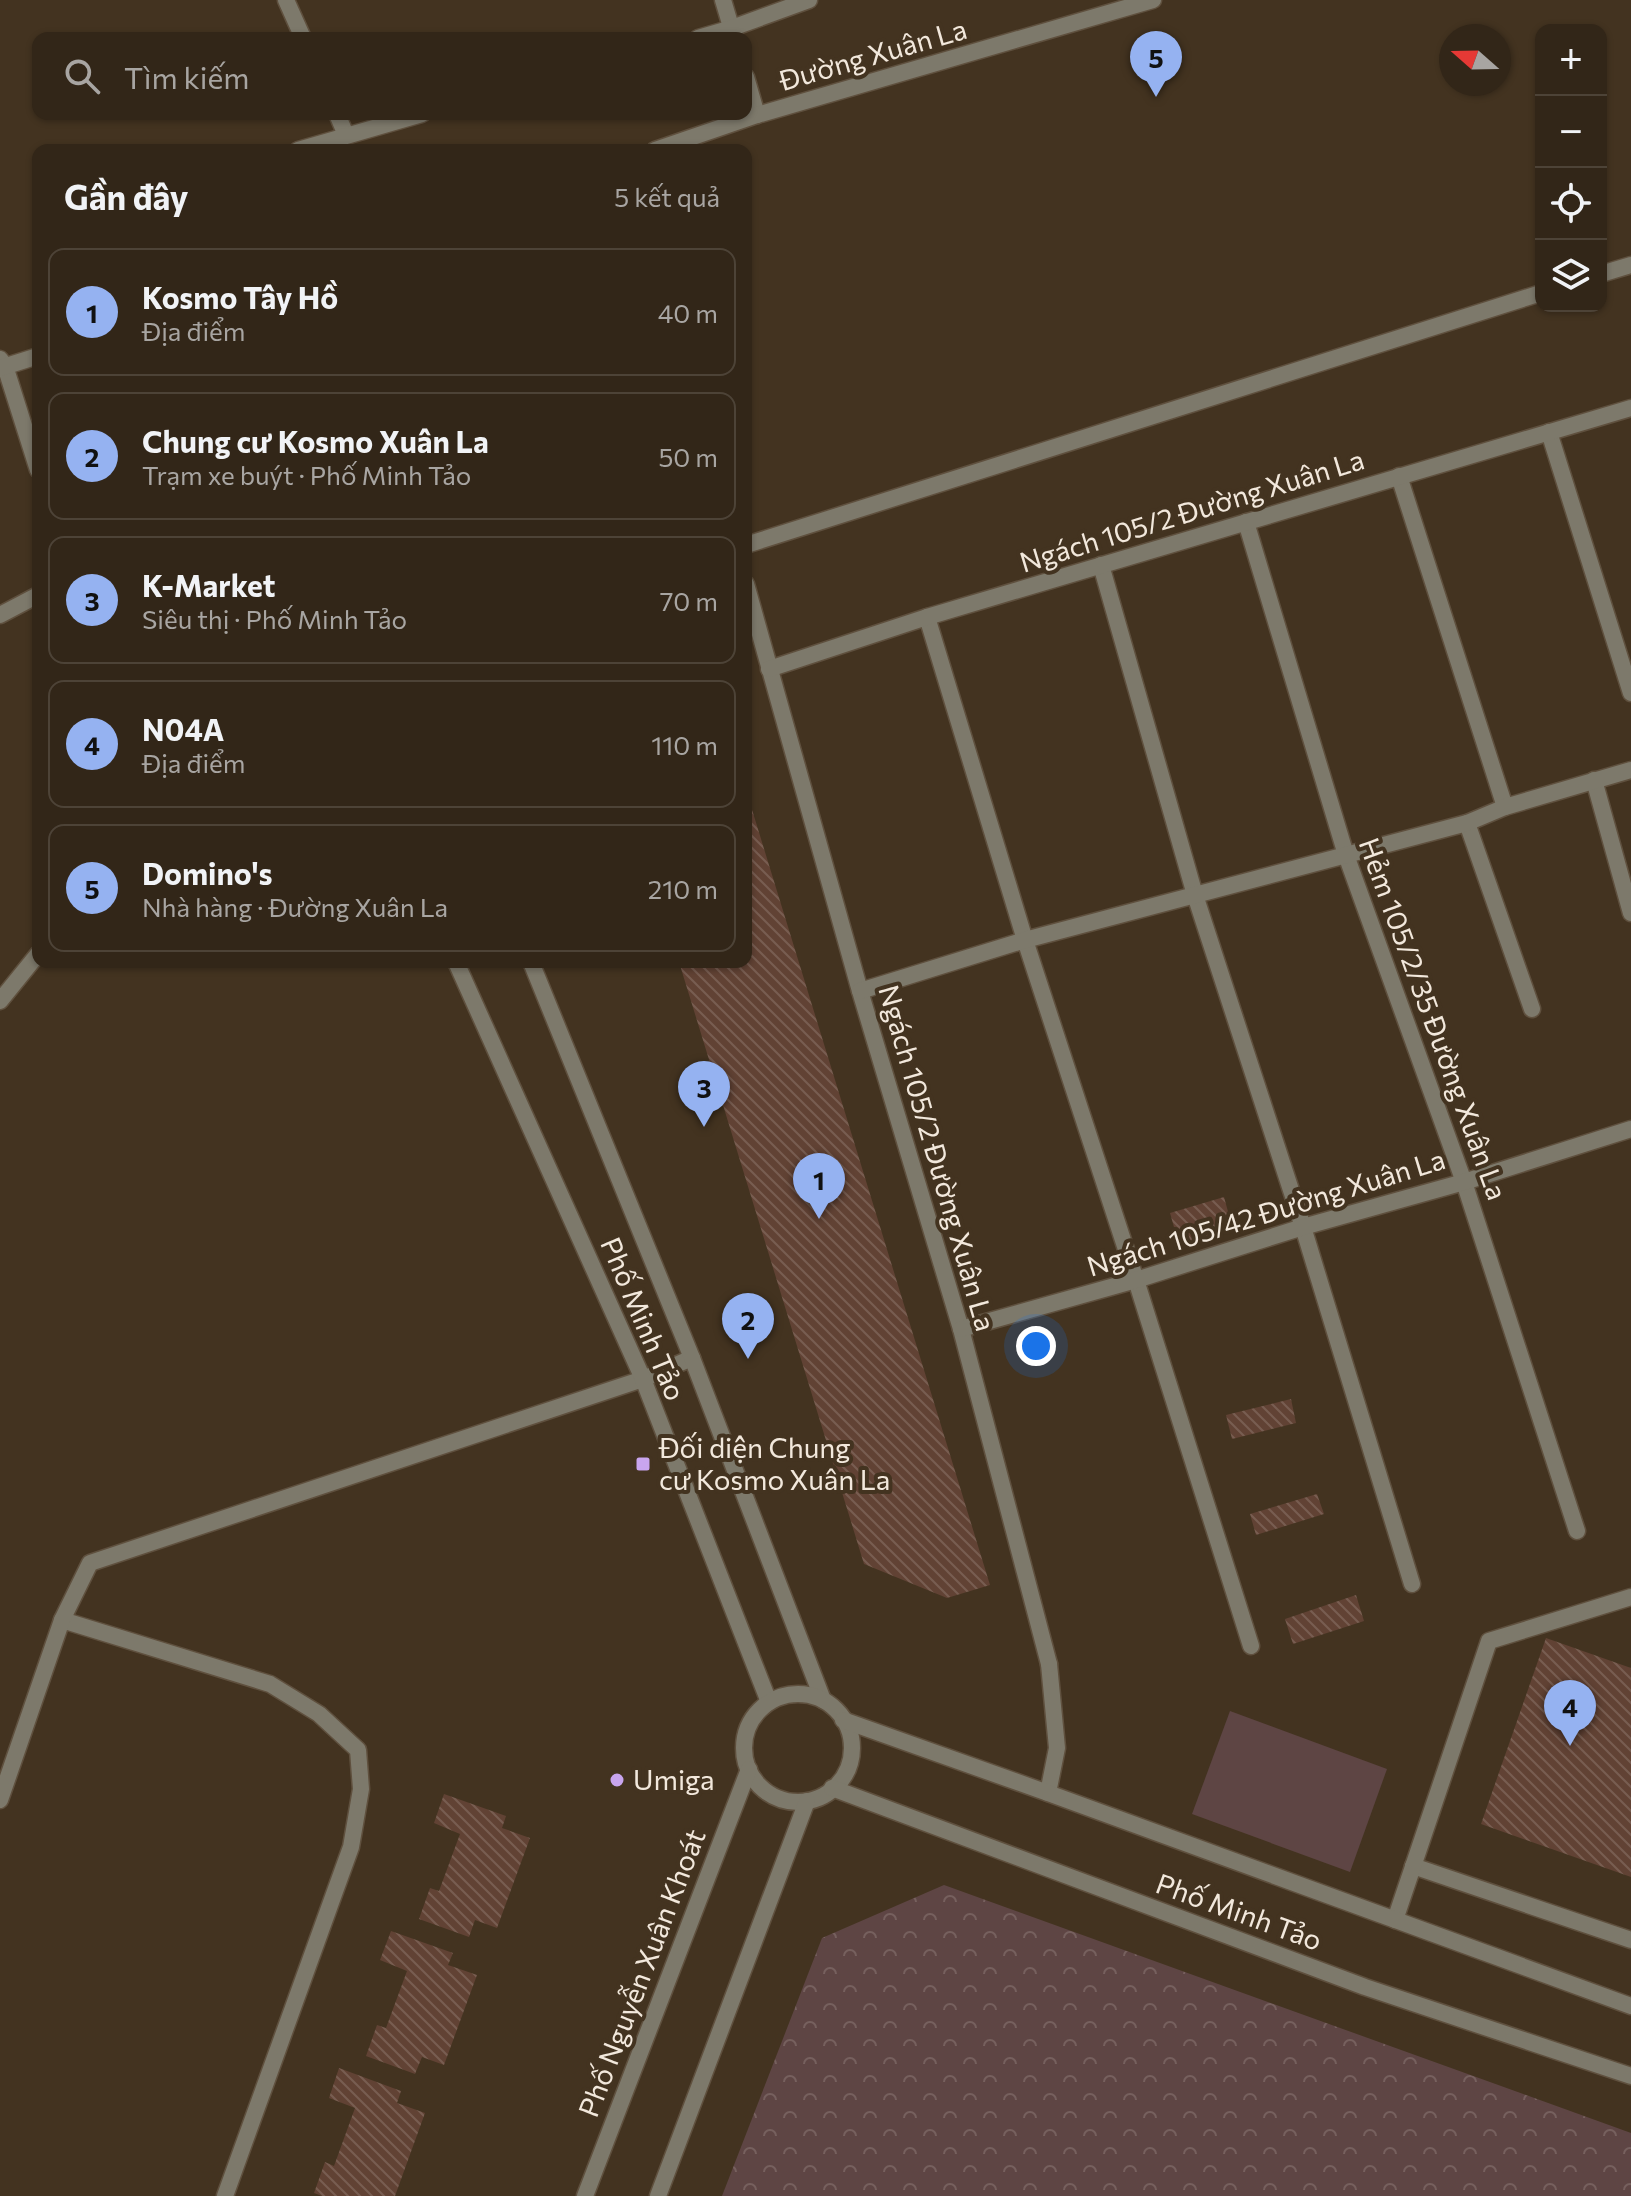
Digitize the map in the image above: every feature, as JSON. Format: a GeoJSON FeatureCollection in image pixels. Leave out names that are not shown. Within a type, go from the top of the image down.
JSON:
{"type":"FeatureCollection","features":[{"type":"Feature","properties":{"kind":"street"},"geometry":{"type":"LineString","coordinates":[[286,0],[300,32]]}},
{"type":"Feature","properties":{"kind":"street"},"geometry":{"type":"LineString","coordinates":[[723,0],[733,32]]}},
{"type":"Feature","properties":{"kind":"street"},"geometry":{"type":"LineString","coordinates":[[735,32],[809,0]]}},
{"type":"Feature","properties":{"kind":"street","name":"Đường Xuân La"},"geometry":{"type":"LineString","coordinates":[[752,117],[1153,0]]}},
{"type":"Feature","properties":{"kind":"street"},"geometry":{"type":"LineString","coordinates":[[752,98],[757,115]]}},
{"type":"Feature","properties":{"kind":"street"},"geometry":{"type":"LineString","coordinates":[[340,120],[346,135]]}},
{"type":"Feature","properties":{"kind":"street"},"geometry":{"type":"LineString","coordinates":[[317,144],[400,120]]}},
{"type":"Feature","properties":{"kind":"street","name":"Đường Xuân La"},"geometry":{"type":"LineString","coordinates":[[672,144],[742,120]]}},
{"type":"Feature","properties":{"kind":"street"},"geometry":{"type":"LineString","coordinates":[[1607,272],[1631,265]]}},
{"type":"Feature","properties":{"kind":"street"},"geometry":{"type":"LineString","coordinates":[[752,543],[1535,295]]}},
{"type":"Feature","properties":{"kind":"street"},"geometry":{"type":"LineString","coordinates":[[32,357],[2,364],[32,452]]}},
{"type":"Feature","properties":{"kind":"street","name":"Ngách 105/2 Đường Xuân La"},"geometry":{"type":"LineString","coordinates":[[769,669],[927,617],[1631,408]]}},
{"type":"Feature","properties":{"kind":"street"},"geometry":{"type":"LineString","coordinates":[[1549,432],[1631,693]]}},
{"type":"Feature","properties":{"kind":"street"},"geometry":{"type":"LineString","coordinates":[[1399,476],[1505,807]]}},
{"type":"Feature","properties":{"kind":"street","name":"Hẻm 105/2/35 Đường Xuân La"},"geometry":{"type":"LineString","coordinates":[[1246,522],[1346,855],[1464,1182],[1577,1531]]}},
{"type":"Feature","properties":{"kind":"street"},"geometry":{"type":"LineString","coordinates":[[1101,565],[1195,895],[1303,1227],[1412,1584]]}},
{"type":"Feature","properties":{"kind":"street"},"geometry":{"type":"LineString","coordinates":[[0,615],[32,598]]}},
{"type":"Feature","properties":{"kind":"street","name":"Ngách 105/2 Đường Xuân La"},"geometry":{"type":"LineString","coordinates":[[752,606],[860,991],[961,1329],[1049,1664],[1057,1748],[1048,1793]]}},
{"type":"Feature","properties":{"kind":"street"},"geometry":{"type":"LineString","coordinates":[[927,617],[1025,940],[1251,1646]]}},
{"type":"Feature","properties":{"kind":"street"},"geometry":{"type":"LineString","coordinates":[[860,991],[1025,940],[1467,823],[1505,807],[1631,770]]}},
{"type":"Feature","properties":{"kind":"street"},"geometry":{"type":"LineString","coordinates":[[1594,780],[1631,913]]}},
{"type":"Feature","properties":{"kind":"street"},"geometry":{"type":"LineString","coordinates":[[1467,823],[1532,1009]]}},
{"type":"Feature","properties":{"kind":"street"},"geometry":{"type":"LineString","coordinates":[[0,1001],[32,961]]}},
{"type":"Feature","properties":{"kind":"street","name":"Phố Minh Tảo"},"geometry":{"type":"LineString","coordinates":[[459,968],[643,1379],[769,1702]]}},
{"type":"Feature","properties":{"kind":"street","name":"Phố Minh Tảo"},"geometry":{"type":"LineString","coordinates":[[533,968],[692,1358],[823,1700]]}},
{"type":"Feature","properties":{"kind":"street","name":"Ngách 105/42 Đường Xuân La"},"geometry":{"type":"LineString","coordinates":[[961,1329],[1136,1280],[1631,1129]]}},
{"type":"Feature","properties":{"kind":"street"},"geometry":{"type":"LineString","coordinates":[[0,1800],[62,1620],[90,1563],[643,1379],[692,1358]]}},
{"type":"Feature","properties":{"kind":"street"},"geometry":{"type":"LineString","coordinates":[[1395,1920],[1489,1641],[1631,1597]]}},
{"type":"Feature","properties":{"kind":"street"},"geometry":{"type":"LineString","coordinates":[[62,1620],[270,1684],[319,1714],[358,1750],[361,1789],[351,1847],[225,2196]]}},
{"type":"Feature","properties":{"kind":"street"},"geometry":{"type":"LineString","coordinates":[[805,1694],[823,1700],[843,1720],[851,1746],[849,1764],[840,1781],[827,1794],[807,1801],[778,1798],[763,1790],[752,1777],[744,1745],[748,1728],[756,1714],[769,1702],[786,1695],[805,1694]]}},
{"type":"Feature","properties":{"kind":"street","name":"Phố Minh Tảo"},"geometry":{"type":"LineString","coordinates":[[843,1720],[1631,2006]]}},
{"type":"Feature","properties":{"kind":"street","name":"Phố Nguyễn Xuân Khoát"},"geometry":{"type":"LineString","coordinates":[[585,2196],[749,1769]]}},
{"type":"Feature","properties":{"kind":"street","name":"Phố Minh Tảo"},"geometry":{"type":"LineString","coordinates":[[832,1788],[1365,1987],[1631,2076]]}},
{"type":"Feature","properties":{"kind":"street"},"geometry":{"type":"LineString","coordinates":[[658,2196],[807,1801]]}},
{"type":"Feature","properties":{"kind":"street"},"geometry":{"type":"LineString","coordinates":[[1413,1866],[1631,1940]]}},
{"type":"Feature","properties":{"kind":"green space"},"geometry":{"type":"Polygon","coordinates":[[[1230,1711],[1387,1769],[1350,1872],[1192,1814],[1230,1711]]]}},
{"type":"Feature","properties":{"kind":"green space"},"geometry":{"type":"Polygon","coordinates":[[[944,1885],[1631,2133],[1631,2196],[722,2196],[822,1938],[944,1885]]]}},
{"type":"Feature","properties":{"kind":"building"},"geometry":{"type":"Polygon","coordinates":[[[752,810],[990,1585],[947,1598],[864,1564],[681,968],[752,968],[752,810]]]}},
{"type":"Feature","properties":{"kind":"building"},"geometry":{"type":"Polygon","coordinates":[[[1224,1197],[1233,1230],[1179,1245],[1170,1213],[1224,1197]]]}},
{"type":"Feature","properties":{"kind":"building"},"geometry":{"type":"Polygon","coordinates":[[[1291,1399],[1296,1423],[1232,1439],[1226,1415],[1291,1399]]]}},
{"type":"Feature","properties":{"kind":"building"},"geometry":{"type":"Polygon","coordinates":[[[1317,1494],[1324,1514],[1256,1535],[1250,1514],[1317,1494]]]}},
{"type":"Feature","properties":{"kind":"building"},"geometry":{"type":"Polygon","coordinates":[[[1356,1595],[1364,1621],[1293,1644],[1285,1619],[1356,1595]]]}},
{"type":"Feature","properties":{"kind":"building"},"geometry":{"type":"Polygon","coordinates":[[[1546,1638],[1631,1668],[1631,1877],[1481,1824],[1546,1638]]]}},
{"type":"Feature","properties":{"kind":"building"},"geometry":{"type":"Polygon","coordinates":[[[444,1794],[506,1816],[502,1828],[530,1838],[497,1928],[475,1920],[469,1937],[419,1919],[430,1888],[439,1891],[460,1834],[434,1823],[444,1794]]]}},
{"type":"Feature","properties":{"kind":"building"},"geometry":{"type":"Polygon","coordinates":[[[391,1931],[453,1953],[448,1965],[477,1975],[444,2065],[422,2057],[415,2074],[366,2056],[377,2025],[386,2028],[407,1971],[380,1960],[391,1931]]]}},
{"type":"Feature","properties":{"kind":"building"},"geometry":{"type":"Polygon","coordinates":[[[339,2068],[401,2091],[397,2103],[425,2113],[395,2196],[322,2196],[314,2193],[325,2162],[334,2166],[355,2108],[329,2098],[339,2068]]]}},
{"type":"Feature","properties":{"kind":"place","name":"Domino's"},"geometry":{"type":"Point","coordinates":[1156,97]}},
{"type":"Feature","properties":{"kind":"place","name":"K-Market"},"geometry":{"type":"Point","coordinates":[704,1127]}},
{"type":"Feature","properties":{"kind":"place","name":"Kosmo Tây Hồ"},"geometry":{"type":"Point","coordinates":[819,1219]}},
{"type":"Feature","properties":{"kind":"place","name":"Chung cư Kosmo Xuân La"},"geometry":{"type":"Point","coordinates":[748,1359]}},
{"type":"Feature","properties":{"kind":"place","name":"Đối diện Chung cư Kosmo Xuân La"},"geometry":{"type":"Point","coordinates":[643,1464]}},
{"type":"Feature","properties":{"kind":"place","name":"N04A"},"geometry":{"type":"Point","coordinates":[1570,1746]}},
{"type":"Feature","properties":{"kind":"place","name":"Umiga"},"geometry":{"type":"Point","coordinates":[617,1780]}}]}
